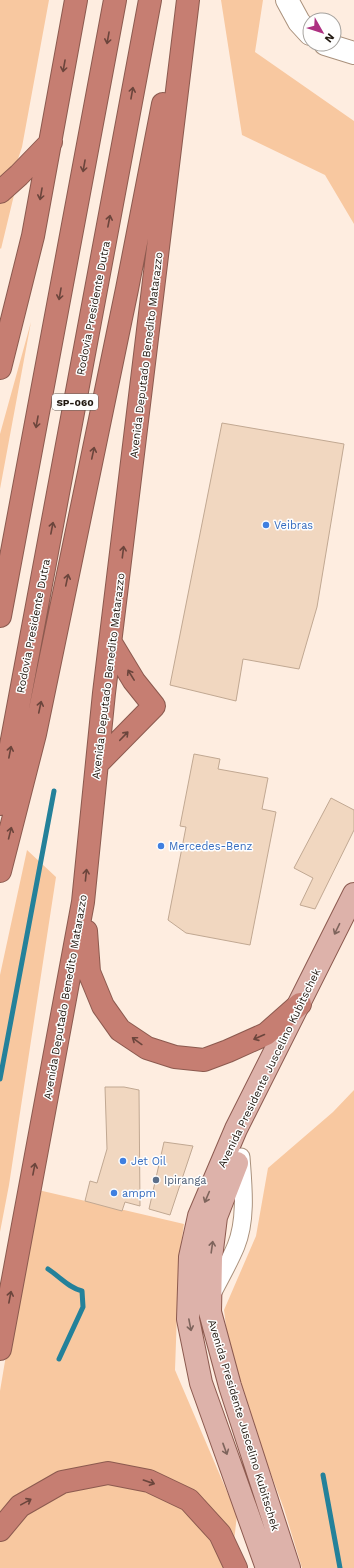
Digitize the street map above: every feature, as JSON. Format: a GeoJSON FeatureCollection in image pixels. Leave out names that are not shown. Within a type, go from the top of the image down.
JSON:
{"type":"FeatureCollection","features":[{"type":"Feature","properties":{"kind":"highway"},"geometry":{"type":"LineString","coordinates":[[0,368],[33,236],[76,0]]}},
{"type":"Feature","properties":{"kind":"highway","name":"SP-060"},"geometry":{"type":"LineString","coordinates":[[0,616],[115,0]]}},
{"type":"Feature","properties":{"kind":"highway","name":"Rodovia Presidente Dutra"},"geometry":{"type":"LineString","coordinates":[[0,804],[150,0]]}},
{"type":"Feature","properties":{"kind":"highway"},"geometry":{"type":"LineString","coordinates":[[0,871],[35,734],[127,288],[183,0]]}},
{"type":"Feature","properties":{"kind":"highway","name":"Avenida Deputado Benedito Matarazzo"},"geometry":{"type":"LineString","coordinates":[[0,1349],[83,902],[111,643],[188,0]]}},
{"type":"Feature","properties":{"kind":"highway"},"geometry":{"type":"LineString","coordinates":[[0,192],[19,175],[50,142]]}},
{"type":"Feature","properties":{"kind":"highway"},"geometry":{"type":"LineString","coordinates":[[0,300],[8,337]]}},
{"type":"Feature","properties":{"kind":"highway"},"geometry":{"type":"LineString","coordinates":[[97,764],[154,706],[134,681],[111,643]]}},
{"type":"Feature","properties":{"kind":"highway"},"geometry":{"type":"LineString","coordinates":[[83,902],[89,972],[103,1006],[120,1030],[146,1048],[176,1057],[204,1060],[266,1034],[300,1004]]}},
{"type":"Feature","properties":{"kind":"highway"},"geometry":{"type":"LineString","coordinates":[[0,1530],[20,1506],[62,1482],[108,1473],[149,1481],[189,1500],[220,1534],[236,1568]]}},
{"type":"Feature","properties":{"kind":"main road"},"geometry":{"type":"LineString","coordinates":[[287,0],[302,23]]}},
{"type":"Feature","properties":{"kind":"main road"},"geometry":{"type":"LineString","coordinates":[[342,49],[354,53]]}},
{"type":"Feature","properties":{"kind":"main road","name":"Avenida Presidente Juscelino Kubitschek"},"geometry":{"type":"LineString","coordinates":[[267,1568],[201,1383],[188,1319],[190,1257],[198,1216],[236,1129],[354,894]]}},
{"type":"Feature","properties":{"kind":"main road","name":"Avenida Presidente Juscelino Kubitschek"},"geometry":{"type":"LineString","coordinates":[[288,1568],[229,1379],[210,1312],[211,1258],[216,1217],[241,1155],[259,1115],[354,928]]}},
{"type":"Feature","properties":{"kind":"shaded area"},"geometry":{"type":"Polygon","coordinates":[[[0,0],[49,0],[22,147],[14,171],[0,184],[0,0]]]}},
{"type":"Feature","properties":{"kind":"shaded area"},"geometry":{"type":"Polygon","coordinates":[[[221,0],[263,0],[255,52],[354,121],[354,224],[325,175],[242,135],[221,0]]]}},
{"type":"Feature","properties":{"kind":"shaded area"},"geometry":{"type":"Polygon","coordinates":[[[14,195],[1,249],[0,202],[14,195]]]}},
{"type":"Feature","properties":{"kind":"shaded area"},"geometry":{"type":"Polygon","coordinates":[[[31,322],[0,489],[0,434],[31,322]]]}},
{"type":"Feature","properties":{"kind":"shaded area"},"geometry":{"type":"Polygon","coordinates":[[[27,850],[56,877],[9,1185],[0,1232],[0,975],[27,850]]]}},
{"type":"Feature","properties":{"kind":"shaded area"},"geometry":{"type":"Polygon","coordinates":[[[354,1090],[354,1568],[302,1568],[284,1509],[231,1367],[224,1310],[256,1236],[268,1168],[333,1112],[354,1090]]]}},
{"type":"Feature","properties":{"kind":"shaded area"},"geometry":{"type":"Polygon","coordinates":[[[34,1189],[184,1224],[179,1258],[175,1370],[237,1515],[231,1568],[0,1568],[0,1391],[34,1189]]]}},
{"type":"Feature","properties":{"kind":"building","name":"Veibras"},"geometry":{"type":"Polygon","coordinates":[[[222,423],[344,444],[317,607],[299,669],[243,659],[236,701],[170,685],[222,423]]]}},
{"type":"Feature","properties":{"kind":"building"},"geometry":{"type":"Polygon","coordinates":[[[194,754],[220,759],[218,769],[268,778],[262,809],[276,812],[250,945],[186,933],[168,920],[186,827],[180,826],[194,754]]]}},
{"type":"Feature","properties":{"kind":"building"},"geometry":{"type":"Polygon","coordinates":[[[331,798],[354,810],[354,830],[315,909],[300,905],[313,878],[294,868],[331,798]]]}},
{"type":"Feature","properties":{"kind":"building"},"geometry":{"type":"Polygon","coordinates":[[[105,1087],[124,1087],[139,1090],[140,1206],[125,1202],[122,1211],[85,1201],[90,1181],[97,1183],[107,1149],[105,1087]]]}},
{"type":"Feature","properties":{"kind":"building","name":"Ipiranga"},"geometry":{"type":"Polygon","coordinates":[[[164,1142],[193,1146],[170,1215],[149,1209],[164,1142]]]}},
{"type":"Feature","properties":{"kind":"waterway"},"geometry":{"type":"LineString","coordinates":[[0,1079],[54,791]]}},
{"type":"Feature","properties":{"kind":"waterway"},"geometry":{"type":"LineString","coordinates":[[48,1269],[69,1285],[82,1291],[83,1307],[59,1359]]}},
{"type":"Feature","properties":{"kind":"waterway"},"geometry":{"type":"LineString","coordinates":[[323,1475],[340,1568]]}},
{"type":"Feature","properties":{"kind":"place","name":"Veibras"},"geometry":{"type":"Point","coordinates":[266,525]}},
{"type":"Feature","properties":{"kind":"place","name":"Mercedes-Benz"},"geometry":{"type":"Point","coordinates":[161,846]}},
{"type":"Feature","properties":{"kind":"place","name":"Jet Oil"},"geometry":{"type":"Point","coordinates":[123,1161]}},
{"type":"Feature","properties":{"kind":"place","name":"Ipiranga"},"geometry":{"type":"Point","coordinates":[156,1180]}},
{"type":"Feature","properties":{"kind":"place","name":"ampm"},"geometry":{"type":"Point","coordinates":[114,1193]}}]}
